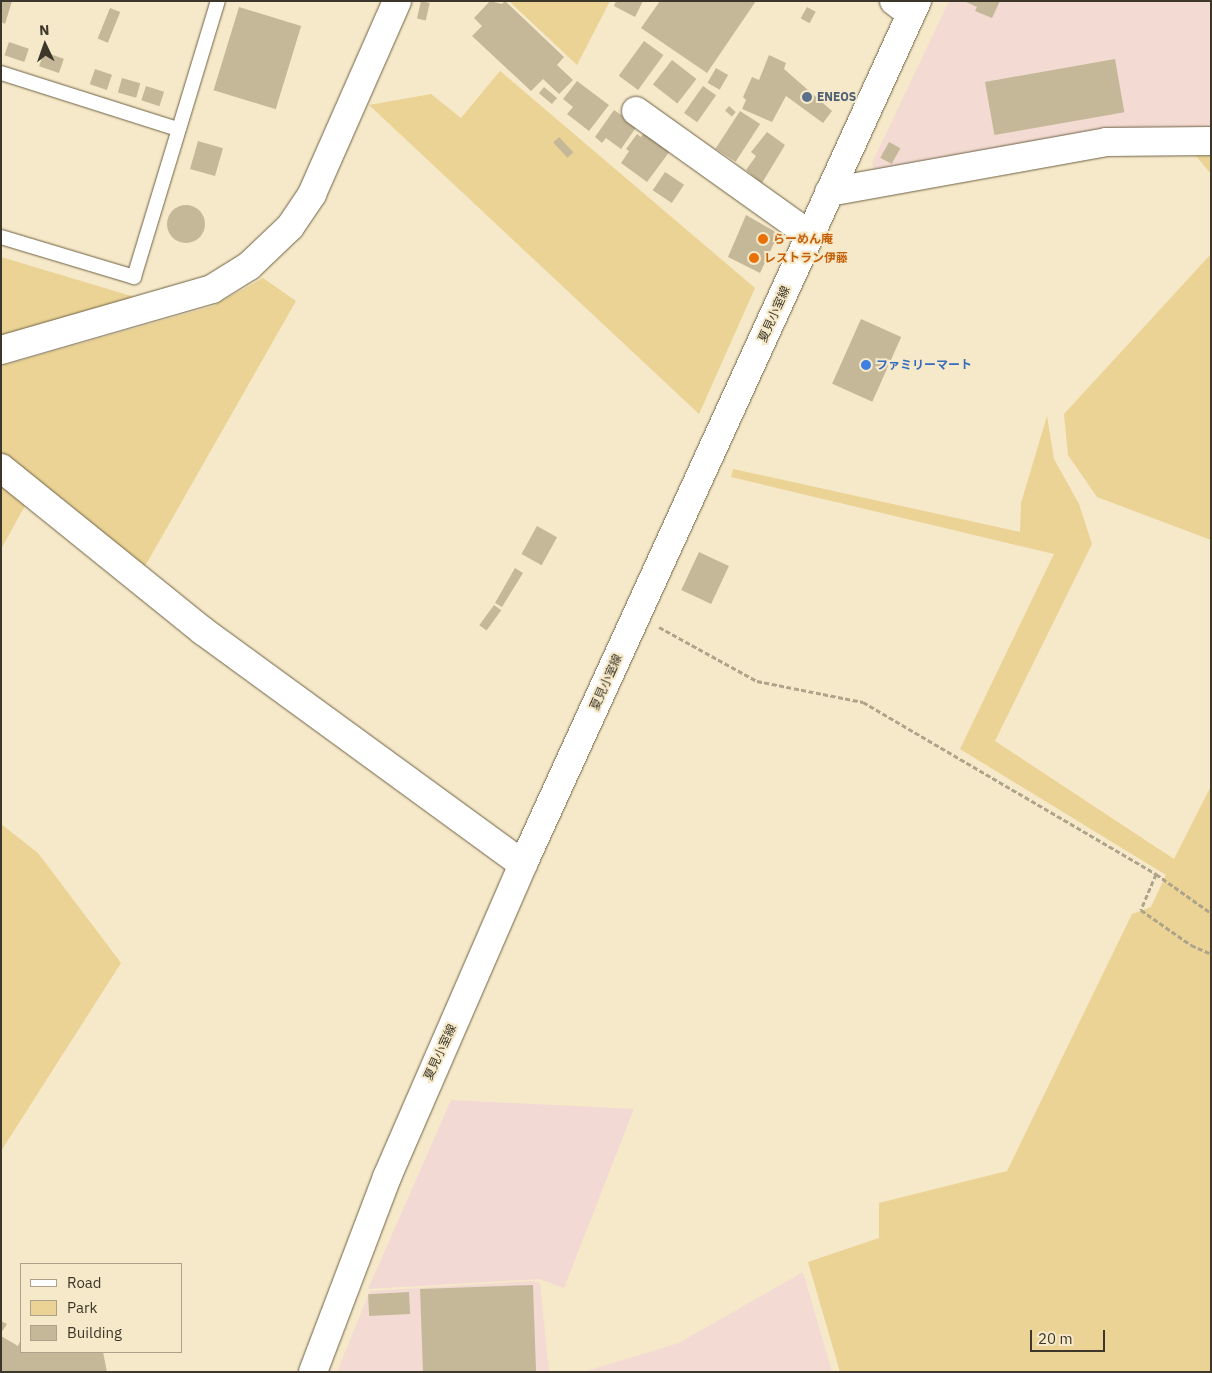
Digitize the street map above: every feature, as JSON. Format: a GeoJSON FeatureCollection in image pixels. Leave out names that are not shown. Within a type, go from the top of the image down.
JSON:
{"type":"FeatureCollection","features":[{"type":"Feature","properties":{"kind":"street"},"geometry":{"type":"LineString","coordinates":[[1,350],[212,289],[249,266],[290,227],[312,194],[390,3]]}},
{"type":"Feature","properties":{"kind":"street","name":"夏見小室線"},"geometry":{"type":"LineString","coordinates":[[312,1372],[387,1177],[523,864],[810,235],[908,5]]}},
{"type":"Feature","properties":{"kind":"street"},"geometry":{"type":"LineString","coordinates":[[636,111],[810,235]]}},
{"type":"Feature","properties":{"kind":"street"},"geometry":{"type":"LineString","coordinates":[[829,192],[1106,142],[1211,141]]}},
{"type":"Feature","properties":{"kind":"street"},"geometry":{"type":"LineString","coordinates":[[1,468],[202,631],[523,864]]}},
{"type":"Feature","properties":{"kind":"lane"},"geometry":{"type":"LineString","coordinates":[[1,237],[134,277],[218,1]]}},
{"type":"Feature","properties":{"kind":"lane"},"geometry":{"type":"LineString","coordinates":[[1,74],[178,128]]}},
{"type":"Feature","properties":{"kind":"path"},"geometry":{"type":"LineString","coordinates":[[635,616],[757,681],[863,702],[1156,874],[1211,913]]}},
{"type":"Feature","properties":{"kind":"path"},"geometry":{"type":"LineString","coordinates":[[1156,874],[1141,910],[1191,945],[1211,954]]}},
{"type":"Feature","properties":{"kind":"shaded area"},"geometry":{"type":"Polygon","coordinates":[[[949,1],[1211,1],[1211,130],[1147,127],[920,164],[876,174],[872,163],[949,1]]]}},
{"type":"Feature","properties":{"kind":"shaded area"},"geometry":{"type":"Polygon","coordinates":[[[451,1100],[634,1109],[564,1288],[539,1279],[368,1289],[451,1100]]]}},
{"type":"Feature","properties":{"kind":"shaded area"},"geometry":{"type":"Polygon","coordinates":[[[803,1272],[832,1372],[583,1372],[679,1343],[803,1272]]]}},
{"type":"Feature","properties":{"kind":"shaded area"},"geometry":{"type":"Polygon","coordinates":[[[533,1281],[540,1283],[549,1372],[337,1372],[370,1291],[533,1281]]]}},
{"type":"Feature","properties":{"kind":"green space"},"geometry":{"type":"Polygon","coordinates":[[[509,1],[610,1],[577,65],[509,1]]]}},
{"type":"Feature","properties":{"kind":"green space"},"geometry":{"type":"Polygon","coordinates":[[[500,71],[755,288],[699,414],[369,105],[431,94],[461,118],[500,71]]]}},
{"type":"Feature","properties":{"kind":"green space"},"geometry":{"type":"Polygon","coordinates":[[[1196,156],[1211,156],[1211,174],[1196,156]]]}},
{"type":"Feature","properties":{"kind":"green space"},"geometry":{"type":"Polygon","coordinates":[[[1211,254],[1211,540],[1097,497],[1068,455],[1064,414],[1211,254]]]}},
{"type":"Feature","properties":{"kind":"green space"},"geometry":{"type":"Polygon","coordinates":[[[1,257],[138,298],[1,336],[1,257]]]}},
{"type":"Feature","properties":{"kind":"green space"},"geometry":{"type":"Polygon","coordinates":[[[263,278],[296,301],[144,568],[1,453],[1,366],[213,306],[263,278]]]}},
{"type":"Feature","properties":{"kind":"green space"},"geometry":{"type":"Polygon","coordinates":[[[1047,416],[1054,459],[1079,504],[1092,544],[995,741],[1174,859],[1211,786],[1211,1372],[840,1372],[808,1262],[879,1238],[879,1203],[1007,1171],[1132,914],[1151,907],[1166,875],[960,749],[1054,554],[731,477],[733,469],[1020,532],[1021,503],[1047,416]]]}},
{"type":"Feature","properties":{"kind":"green space"},"geometry":{"type":"Polygon","coordinates":[[[1,485],[26,504],[1,549],[1,485]]]}},
{"type":"Feature","properties":{"kind":"green space"},"geometry":{"type":"Polygon","coordinates":[[[1,824],[38,853],[121,963],[1,1151],[1,824]]]}},
{"type":"Feature","properties":{"kind":"building"},"geometry":{"type":"Polygon","coordinates":[[[1,1],[12,1],[5,24],[1,22],[1,1]]]}},
{"type":"Feature","properties":{"kind":"building"},"geometry":{"type":"Polygon","coordinates":[[[421,1],[430,3],[426,21],[417,19],[421,1]]]}},
{"type":"Feature","properties":{"kind":"building"},"geometry":{"type":"Polygon","coordinates":[[[490,1],[502,4],[505,1],[564,57],[557,65],[573,80],[559,94],[543,79],[531,91],[472,36],[482,26],[474,18],[490,1]]]}},
{"type":"Feature","properties":{"kind":"building"},"geometry":{"type":"Polygon","coordinates":[[[616,1],[643,1],[635,17],[614,6],[616,1]]]}},
{"type":"Feature","properties":{"kind":"building"},"geometry":{"type":"Polygon","coordinates":[[[660,1],[756,1],[707,73],[641,28],[660,1]]]}},
{"type":"Feature","properties":{"kind":"building"},"geometry":{"type":"Polygon","coordinates":[[[964,1],[1000,1],[992,18],[975,11],[977,7],[964,1]]]}},
{"type":"Feature","properties":{"kind":"building"},"geometry":{"type":"Polygon","coordinates":[[[239,7],[301,26],[276,109],[214,90],[239,7]]]}},
{"type":"Feature","properties":{"kind":"building"},"geometry":{"type":"Polygon","coordinates":[[[807,7],[816,12],[809,23],[801,18],[807,7]]]}},
{"type":"Feature","properties":{"kind":"building"},"geometry":{"type":"Polygon","coordinates":[[[110,8],[120,12],[108,43],[98,39],[110,8]]]}},
{"type":"Feature","properties":{"kind":"building"},"geometry":{"type":"Polygon","coordinates":[[[644,41],[663,55],[638,90],[619,76],[644,41]]]}},
{"type":"Feature","properties":{"kind":"building"},"geometry":{"type":"Polygon","coordinates":[[[9,42],[29,49],[24,62],[4,55],[9,42]]]}},
{"type":"Feature","properties":{"kind":"building"},"geometry":{"type":"Polygon","coordinates":[[[44,52],[64,59],[59,73],[39,66],[44,52]]]}},
{"type":"Feature","properties":{"kind":"building"},"geometry":{"type":"Polygon","coordinates":[[[769,55],[786,63],[784,69],[832,111],[823,123],[786,96],[772,122],[742,109],[746,100],[743,97],[752,77],[759,80],[769,55]]]}},
{"type":"Feature","properties":{"kind":"building"},"geometry":{"type":"Polygon","coordinates":[[[1115,59],[1124,112],[994,135],[985,82],[1115,59]]]}},
{"type":"Feature","properties":{"kind":"building"},"geometry":{"type":"Polygon","coordinates":[[[672,60],[696,79],[677,104],[653,84],[672,60]]]}},
{"type":"Feature","properties":{"kind":"building"},"geometry":{"type":"Polygon","coordinates":[[[716,68],[728,75],[720,90],[708,83],[716,68]]]}},
{"type":"Feature","properties":{"kind":"building"},"geometry":{"type":"Polygon","coordinates":[[[95,69],[112,75],[107,90],[90,84],[95,69]]]}},
{"type":"Feature","properties":{"kind":"building"},"geometry":{"type":"Polygon","coordinates":[[[122,78],[140,83],[136,98],[118,92],[122,78]]]}},
{"type":"Feature","properties":{"kind":"building"},"geometry":{"type":"Polygon","coordinates":[[[577,81],[609,105],[589,131],[567,114],[573,107],[563,99],[577,81]]]}},
{"type":"Feature","properties":{"kind":"building"},"geometry":{"type":"Polygon","coordinates":[[[146,86],[164,92],[159,106],[141,100],[146,86]]]}},
{"type":"Feature","properties":{"kind":"building"},"geometry":{"type":"Polygon","coordinates":[[[703,86],[716,95],[697,122],[684,113],[703,86]]]}},
{"type":"Feature","properties":{"kind":"building"},"geometry":{"type":"Polygon","coordinates":[[[544,87],[557,98],[552,104],[539,93],[544,87]]]}},
{"type":"Feature","properties":{"kind":"building"},"geometry":{"type":"Polygon","coordinates":[[[729,106],[736,112],[732,116],[725,111],[729,106]]]}},
{"type":"Feature","properties":{"kind":"building"},"geometry":{"type":"Polygon","coordinates":[[[614,110],[637,126],[621,149],[606,138],[602,143],[595,137],[614,110]]]}},
{"type":"Feature","properties":{"kind":"building"},"geometry":{"type":"Polygon","coordinates":[[[740,111],[760,124],[736,162],[715,149],[740,111]]]}},
{"type":"Feature","properties":{"kind":"building"},"geometry":{"type":"Polygon","coordinates":[[[644,132],[670,151],[647,182],[621,163],[629,151],[626,149],[637,134],[641,137],[644,132]]]}},
{"type":"Feature","properties":{"kind":"building"},"geometry":{"type":"Polygon","coordinates":[[[767,132],[785,145],[762,183],[746,170],[756,156],[751,152],[767,132]]]}},
{"type":"Feature","properties":{"kind":"building"},"geometry":{"type":"Polygon","coordinates":[[[559,137],[573,152],[567,158],[553,142],[559,137]]]}},
{"type":"Feature","properties":{"kind":"building"},"geometry":{"type":"Polygon","coordinates":[[[198,141],[223,148],[215,176],[190,169],[198,141]]]}},
{"type":"Feature","properties":{"kind":"building"},"geometry":{"type":"Polygon","coordinates":[[[889,142],[900,148],[892,164],[880,158],[889,142]]]}},
{"type":"Feature","properties":{"kind":"building"},"geometry":{"type":"Polygon","coordinates":[[[665,172],[684,185],[672,203],[653,190],[665,172]]]}},
{"type":"Feature","properties":{"kind":"building"},"geometry":{"type":"Polygon","coordinates":[[[186,205],[199,211],[205,224],[199,237],[186,243],[173,237],[167,224],[173,211],[186,205]]]}},
{"type":"Feature","properties":{"kind":"building"},"geometry":{"type":"Polygon","coordinates":[[[746,215],[774,231],[776,239],[760,273],[728,257],[746,215]]]}},
{"type":"Feature","properties":{"kind":"building"},"geometry":{"type":"Polygon","coordinates":[[[861,319],[901,337],[872,402],[832,384],[861,319]]]}},
{"type":"Feature","properties":{"kind":"building"},"geometry":{"type":"Polygon","coordinates":[[[537,526],[557,537],[542,565],[521,554],[537,526]]]}},
{"type":"Feature","properties":{"kind":"building"},"geometry":{"type":"Polygon","coordinates":[[[699,552],[729,566],[711,604],[681,590],[699,552]]]}},
{"type":"Feature","properties":{"kind":"building"},"geometry":{"type":"Polygon","coordinates":[[[515,568],[523,573],[502,607],[495,603],[515,568]]]}},
{"type":"Feature","properties":{"kind":"building"},"geometry":{"type":"Polygon","coordinates":[[[494,605],[501,610],[487,631],[479,625],[494,605]]]}},
{"type":"Feature","properties":{"kind":"building"},"geometry":{"type":"Polygon","coordinates":[[[533,1285],[536,1372],[423,1372],[420,1289],[533,1285]]]}},
{"type":"Feature","properties":{"kind":"building"},"geometry":{"type":"Polygon","coordinates":[[[409,1292],[410,1314],[369,1316],[368,1294],[409,1292]]]}},
{"type":"Feature","properties":{"kind":"building"},"geometry":{"type":"Polygon","coordinates":[[[1,1321],[7,1324],[1,1333],[1,1321]]]}},
{"type":"Feature","properties":{"kind":"building"},"geometry":{"type":"Polygon","coordinates":[[[1,1336],[18,1346],[20,1341],[20,1353],[103,1353],[107,1372],[1,1372],[1,1336]]]}},
{"type":"Feature","properties":{"kind":"place","name":"ENEOS"},"geometry":{"type":"Point","coordinates":[807,97]}},
{"type":"Feature","properties":{"kind":"place","name":"らーめん庵"},"geometry":{"type":"Point","coordinates":[763,239]}},
{"type":"Feature","properties":{"kind":"place","name":"レストラン伊藤"},"geometry":{"type":"Point","coordinates":[754,258]}},
{"type":"Feature","properties":{"kind":"place","name":"ファミリーマート"},"geometry":{"type":"Point","coordinates":[866,365]}}]}
